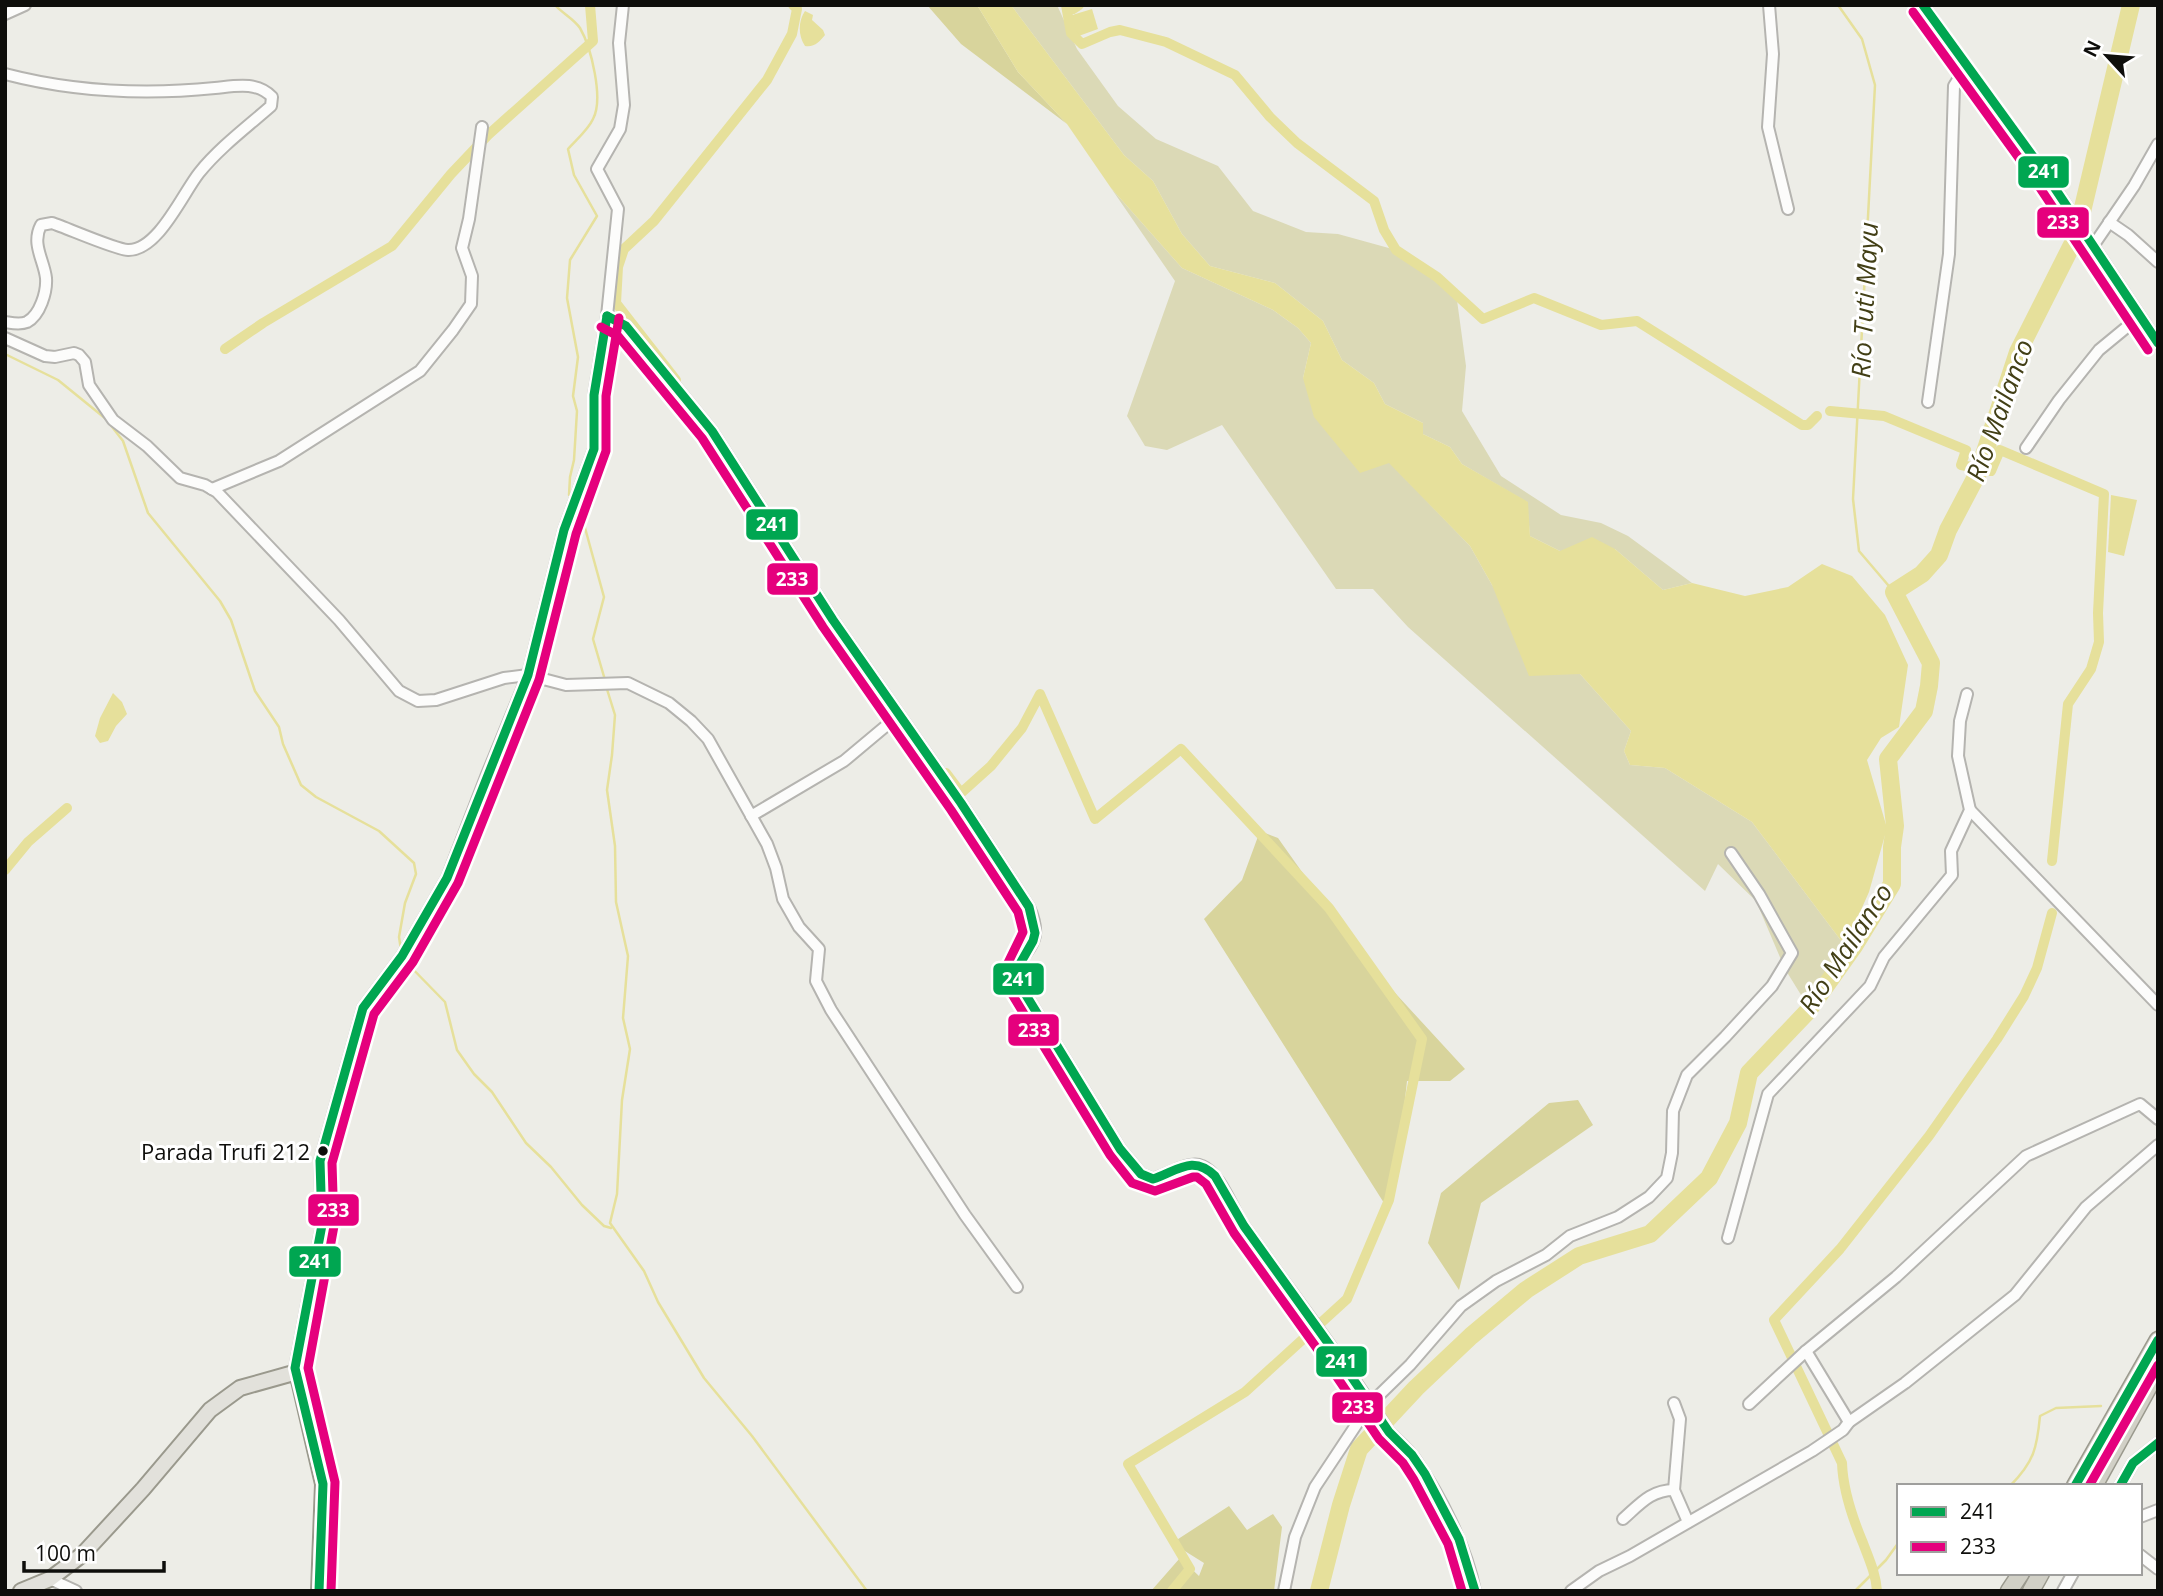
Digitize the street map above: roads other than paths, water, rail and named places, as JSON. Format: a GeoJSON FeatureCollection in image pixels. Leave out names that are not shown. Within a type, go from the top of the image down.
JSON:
{"type":"FeatureCollection","features":[{"type":"Feature","properties":{"kind":"highway"},"geometry":{"type":"LineString","coordinates":[[2095,1484],[2103,1455],[2158,1340]]}},
{"type":"Feature","properties":{"kind":"highway"},"geometry":{"type":"LineString","coordinates":[[2077,1484],[2103,1455],[2158,1370]]}},
{"type":"Feature","properties":{"kind":"highway"},"geometry":{"type":"LineString","coordinates":[[2009,1591],[2020,1575]]}},
{"type":"Feature","properties":{"kind":"highway"},"geometry":{"type":"LineString","coordinates":[[2031,1591],[2040,1575]]}},
{"type":"Feature","properties":{"kind":"main road"},"geometry":{"type":"LineString","coordinates":[[22,1591],[50,1579],[83,1554],[210,1410],[240,1388],[297,1372],[323,1484],[319,1591]]}},
{"type":"Feature","properties":{"kind":"street"},"geometry":{"type":"LineString","coordinates":[[5,13],[25,5]]}},
{"type":"Feature","properties":{"kind":"street"},"geometry":{"type":"LineString","coordinates":[[297,1372],[295,1367],[322,1225],[320,1161],[363,1008],[402,956],[447,878],[528,675],[564,530],[594,449],[594,395],[607,316],[618,209],[597,169],[620,129],[624,105],[618,43],[623,5]]}},
{"type":"Feature","properties":{"kind":"street"},"geometry":{"type":"LineString","coordinates":[[1769,5],[1773,54],[1768,127],[1788,209]]}},
{"type":"Feature","properties":{"kind":"street"},"geometry":{"type":"LineString","coordinates":[[1923,5],[2019,136],[2158,342]]}},
{"type":"Feature","properties":{"kind":"street"},"geometry":{"type":"LineString","coordinates":[[1928,402],[1949,254],[1954,86],[1966,67]]}},
{"type":"Feature","properties":{"kind":"street"},"geometry":{"type":"LineString","coordinates":[[5,74],[107,92],[175,92],[241,86],[266,90],[272,97],[271,106],[200,172],[163,227],[153,239],[141,247],[128,251],[52,223],[41,225],[37,232],[37,243],[46,279],[43,299],[33,317],[27,321],[18,324],[5,322]]}},
{"type":"Feature","properties":{"kind":"street"},"geometry":{"type":"LineString","coordinates":[[212,489],[279,461],[420,371],[453,330],[471,304],[471,276],[462,248],[469,219],[482,127]]}},
{"type":"Feature","properties":{"kind":"street"},"geometry":{"type":"LineString","coordinates":[[2093,246],[2134,186],[2158,144]]}},
{"type":"Feature","properties":{"kind":"street"},"geometry":{"type":"LineString","coordinates":[[2109,222],[2158,262]]}},
{"type":"Feature","properties":{"kind":"street"},"geometry":{"type":"LineString","coordinates":[[607,316],[626,326],[712,431],[833,620],[961,803],[1029,907],[1036,925],[1036,938],[1017,969],[1018,982],[1120,1149],[1141,1174],[1153,1179],[1186,1164],[1200,1164],[1214,1172],[1236,1216],[1389,1432],[1414,1457],[1457,1534],[1471,1567],[1475,1591]]}},
{"type":"Feature","properties":{"kind":"street"},"geometry":{"type":"LineString","coordinates":[[2026,448],[2059,400],[2099,350],[2139,317]]}},
{"type":"Feature","properties":{"kind":"street"},"geometry":{"type":"LineString","coordinates":[[5,338],[45,356],[74,353],[79,355],[85,362],[89,385],[113,420],[147,446],[180,478],[212,489],[339,620],[399,691],[418,701],[436,700],[504,678],[528,675],[566,685],[628,684],[669,703],[691,721],[708,739],[767,844],[783,900],[799,927],[819,949],[816,981],[831,1010],[965,1215],[1017,1287]]}},
{"type":"Feature","properties":{"kind":"street"},"geometry":{"type":"LineString","coordinates":[[1967,694],[1960,721],[1958,756],[1970,810],[2158,1005]]}},
{"type":"Feature","properties":{"kind":"street"},"geometry":{"type":"LineString","coordinates":[[751,816],[844,761],[899,715]]}},
{"type":"Feature","properties":{"kind":"street"},"geometry":{"type":"LineString","coordinates":[[1728,1238],[1769,1094],[1870,986],[1884,957],[1952,875],[1951,852],[1970,810]]}},
{"type":"Feature","properties":{"kind":"street"},"geometry":{"type":"LineString","coordinates":[[1284,1591],[1295,1537],[1315,1487],[1370,1404],[1410,1365],[1461,1307],[1496,1281],[1546,1255],[1570,1236],[1618,1217],[1649,1197],[1667,1178],[1672,1153],[1673,1111],[1687,1075],[1772,986],[1792,953],[1759,894],[1731,853]]}},
{"type":"Feature","properties":{"kind":"street"},"geometry":{"type":"LineString","coordinates":[[1749,1404],[1806,1351],[1896,1277],[2026,1156],[2140,1104],[2158,1119]]}},
{"type":"Feature","properties":{"kind":"street"},"geometry":{"type":"LineString","coordinates":[[1571,1591],[1599,1571],[1630,1556],[1812,1451],[1905,1383],[2015,1295],[2086,1207],[2158,1145]]}},
{"type":"Feature","properties":{"kind":"street"},"geometry":{"type":"LineString","coordinates":[[1806,1351],[1849,1422]]}},
{"type":"Feature","properties":{"kind":"street"},"geometry":{"type":"LineString","coordinates":[[1674,1403],[1680,1419],[1674,1490],[1688,1522]]}},
{"type":"Feature","properties":{"kind":"street"},"geometry":{"type":"LineString","coordinates":[[2121,1484],[2133,1464],[2158,1443]]}},
{"type":"Feature","properties":{"kind":"street"},"geometry":{"type":"LineString","coordinates":[[2103,1455],[2133,1464]]}},
{"type":"Feature","properties":{"kind":"street"},"geometry":{"type":"LineString","coordinates":[[1623,1519],[1648,1496],[1660,1490],[1674,1490]]}},
{"type":"Feature","properties":{"kind":"street"},"geometry":{"type":"LineString","coordinates":[[2142,1557],[2158,1569]]}},
{"type":"Feature","properties":{"kind":"street"},"geometry":{"type":"LineString","coordinates":[[2063,1591],[2072,1575]]}},
{"type":"Feature","properties":{"kind":"street"},"geometry":{"type":"LineString","coordinates":[[50,1579],[76,1591]]}},
{"type":"Feature","properties":{"kind":"waterway"},"geometry":{"type":"LineString","coordinates":[[555,5],[580,28],[592,60],[597,86],[596,110],[591,123],[568,149],[574,175],[597,216],[570,260],[567,298],[578,357],[573,396],[577,411],[574,460],[569,495]]}},
{"type":"Feature","properties":{"kind":"waterway"},"geometry":{"type":"LineString","coordinates":[[225,349],[263,323],[392,246],[451,174],[488,135],[593,41],[590,5]]}},
{"type":"Feature","properties":{"kind":"waterway"},"geometry":{"type":"LineString","coordinates":[[676,380],[616,303],[618,267],[624,249],[654,221],[767,80],[792,34],[797,9],[793,5]]}},
{"type":"Feature","properties":{"kind":"waterway"},"geometry":{"type":"LineString","coordinates":[[1066,5],[1071,33],[1082,44],[1120,30],[1166,42],[1235,75],[1270,117],[1297,143],[1374,201],[1384,230],[1396,250],[1437,277],[1483,319],[1534,298],[1601,325],[1637,321],[1802,425],[1808,425],[1817,416]]}},
{"type":"Feature","properties":{"kind":"waterway"},"geometry":{"type":"LineString","coordinates":[[1067,9],[1079,5]]}},
{"type":"Feature","properties":{"kind":"waterway","name":"Río Tuti Mayu"},"geometry":{"type":"LineString","coordinates":[[1838,5],[1862,39],[1875,85],[1853,499],[1859,551],[1894,592]]}},
{"type":"Feature","properties":{"kind":"waterway","name":"Río Mailanco"},"geometry":{"type":"LineString","coordinates":[[1319,1591],[1341,1505],[1359,1449],[1416,1388],[1471,1336],[1526,1290],[1579,1256],[1650,1234],[1709,1178],[1738,1123],[1749,1073],[1807,1012],[1854,946],[1892,884],[1895,826],[1888,759],[1924,711],[1931,663],[1894,592],[1922,574],[1939,555],[1948,530],[1978,473],[2018,352],[2076,237],[2131,5]]}},
{"type":"Feature","properties":{"kind":"waterway"},"geometry":{"type":"LineString","coordinates":[[5,354],[58,380],[106,419],[123,441],[148,513],[220,601],[231,620],[255,691],[279,727],[283,744],[301,785],[316,797],[379,831],[414,863],[416,874],[405,903],[399,937],[401,950]]}},
{"type":"Feature","properties":{"kind":"waterway"},"geometry":{"type":"LineString","coordinates":[[1830,411],[1884,416],[1966,450],[1961,465],[1991,471],[2000,450],[2104,494],[2099,642],[2091,669],[2068,704],[2052,861]]}},
{"type":"Feature","properties":{"kind":"waterway"},"geometry":{"type":"LineString","coordinates":[[582,517],[604,597],[593,639],[605,680]]}},
{"type":"Feature","properties":{"kind":"waterway"},"geometry":{"type":"LineString","coordinates":[[606,686],[615,715],[607,790],[615,846],[616,902],[628,956],[623,1018],[630,1049],[622,1100],[617,1194],[610,1223],[644,1271],[658,1302],[704,1378],[752,1436],[867,1591]]}},
{"type":"Feature","properties":{"kind":"waterway"},"geometry":{"type":"LineString","coordinates":[[946,773],[961,793],[991,766],[1022,728],[1040,694],[1095,819],[1181,749],[1329,908],[1422,1039],[1389,1200],[1347,1299],[1245,1392],[1128,1464],[1190,1569],[1172,1591]]}},
{"type":"Feature","properties":{"kind":"waterway"},"geometry":{"type":"LineString","coordinates":[[5,870],[28,842],[67,808]]}},
{"type":"Feature","properties":{"kind":"waterway"},"geometry":{"type":"LineString","coordinates":[[1877,1591],[1872,1567],[1849,1504],[1842,1463],[1774,1320],[1840,1249],[1929,1136],[1997,1039],[2024,996],[2037,968],[2052,913]]}},
{"type":"Feature","properties":{"kind":"waterway"},"geometry":{"type":"LineString","coordinates":[[404,960],[445,1002],[457,1050],[474,1074],[492,1092],[526,1143],[551,1167],[582,1205],[604,1226],[611,1228]]}},
{"type":"Feature","properties":{"kind":"waterway"},"geometry":{"type":"LineString","coordinates":[[2012,1484],[2033,1454],[2040,1416],[2056,1408],[2101,1406]]}},
{"type":"Feature","properties":{"kind":"waterway"},"geometry":{"type":"LineString","coordinates":[[1855,1591],[1897,1545]]}},
{"type":"Feature","properties":{"kind":"place","name":"Parada Trufi 212"},"geometry":{"type":"Point","coordinates":[323,1151]}}]}
